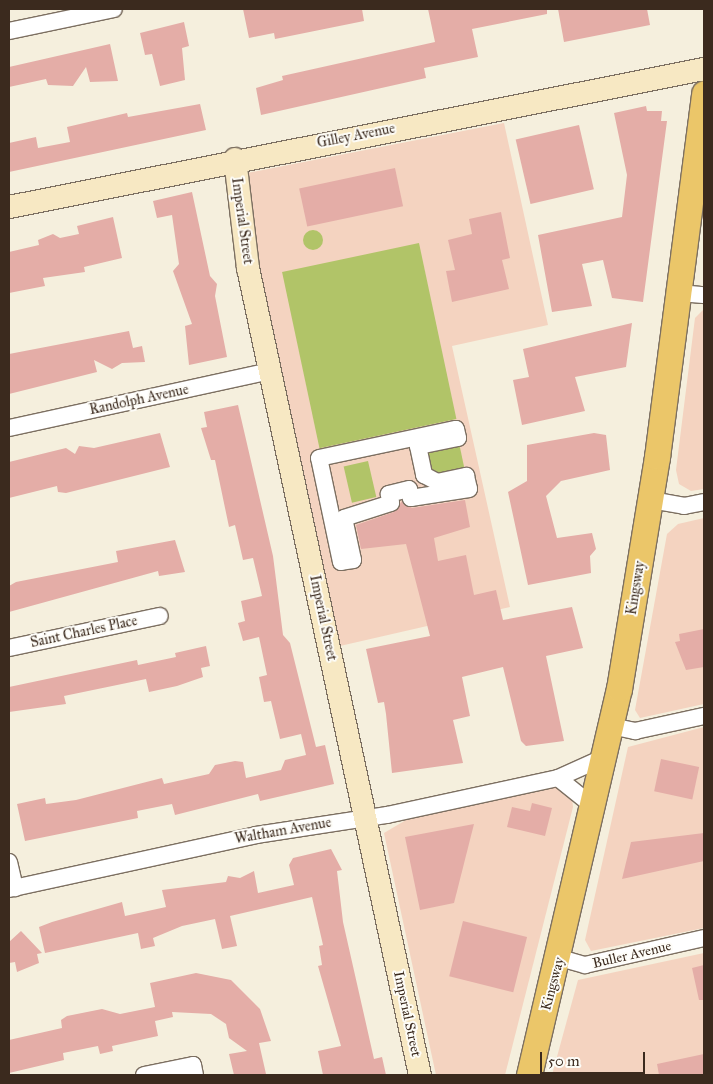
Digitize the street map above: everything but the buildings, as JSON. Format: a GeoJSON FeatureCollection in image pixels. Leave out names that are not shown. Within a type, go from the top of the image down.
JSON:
{"type":"FeatureCollection","features":[{"type":"Feature","properties":{"kind":"main road","name":"Kingsway"},"geometry":{"type":"LineString","coordinates":[[529,1075],[560,958],[611,726],[650,500],[679,293],[704,93]]}},
{"type":"Feature","properties":{"kind":"street"},"geometry":{"type":"LineString","coordinates":[[9,30],[114,9]]}},
{"type":"Feature","properties":{"kind":"street","name":"Gilley Avenue"},"geometry":{"type":"LineString","coordinates":[[9,208],[235,159],[704,69]]}},
{"type":"Feature","properties":{"kind":"street","name":"Imperial Street"},"geometry":{"type":"LineString","coordinates":[[235,159],[242,236],[420,1075]]}},
{"type":"Feature","properties":{"kind":"street"},"geometry":{"type":"LineString","coordinates":[[679,293],[704,295]]}},
{"type":"Feature","properties":{"kind":"street","name":"Randolph Avenue"},"geometry":{"type":"LineString","coordinates":[[9,428],[270,371]]}},
{"type":"Feature","properties":{"kind":"street"},"geometry":{"type":"LineString","coordinates":[[456,429],[458,438],[418,446],[424,474],[438,482],[466,476],[469,490],[411,498],[409,489],[389,494],[391,503],[344,518],[353,560],[341,562],[319,458],[456,429]]}},
{"type":"Feature","properties":{"kind":"street"},"geometry":{"type":"LineString","coordinates":[[650,500],[684,506],[704,502]]}},
{"type":"Feature","properties":{"kind":"street","name":"Saint Charles Place"},"geometry":{"type":"LineString","coordinates":[[9,648],[160,616]]}},
{"type":"Feature","properties":{"kind":"street"},"geometry":{"type":"LineString","coordinates":[[611,726],[635,731],[704,716]]}},
{"type":"Feature","properties":{"kind":"street","name":"Waltham Avenue"},"geometry":{"type":"LineString","coordinates":[[12,889],[256,835],[365,818],[558,778],[605,757]]}},
{"type":"Feature","properties":{"kind":"street"},"geometry":{"type":"LineString","coordinates":[[558,778],[594,807]]}},
{"type":"Feature","properties":{"kind":"street"},"geometry":{"type":"LineString","coordinates":[[9,862],[12,889]]}},
{"type":"Feature","properties":{"kind":"street","name":"Buller Avenue"},"geometry":{"type":"LineString","coordinates":[[560,958],[585,965],[704,938]]}},
{"type":"Feature","properties":{"kind":"street"},"geometry":{"type":"LineString","coordinates":[[144,1075],[192,1065],[195,1075]]}},
{"type":"Feature","properties":{"kind":"shaded area"},"geometry":{"type":"Polygon","coordinates":[[[504,123],[548,325],[452,346],[510,607],[340,646],[257,259],[247,173],[504,123]]]}},
{"type":"Feature","properties":{"kind":"shaded area"},"geometry":{"type":"Polygon","coordinates":[[[704,309],[704,489],[691,491],[679,484],[676,470],[695,318],[704,309]]]}},
{"type":"Feature","properties":{"kind":"shaded area"},"geometry":{"type":"Polygon","coordinates":[[[704,518],[704,704],[640,718],[635,710],[667,534],[678,524],[704,518]]]}},
{"type":"Feature","properties":{"kind":"shaded area"},"geometry":{"type":"Polygon","coordinates":[[[704,727],[704,928],[591,951],[585,940],[628,747],[704,727]]]}},
{"type":"Feature","properties":{"kind":"shaded area"},"geometry":{"type":"Polygon","coordinates":[[[557,787],[572,798],[573,807],[505,1075],[436,1075],[384,833],[406,820],[557,787]]]}},
{"type":"Feature","properties":{"kind":"shaded area"},"geometry":{"type":"Polygon","coordinates":[[[704,953],[704,1075],[552,1075],[578,980],[704,953]]]}},
{"type":"Feature","properties":{"kind":"green space"},"geometry":{"type":"Polygon","coordinates":[[[313,230],[320,233],[323,240],[320,247],[313,250],[306,247],[303,240],[306,233],[313,230]]]}},
{"type":"Feature","properties":{"kind":"green space"},"geometry":{"type":"Polygon","coordinates":[[[419,243],[456,419],[319,448],[282,272],[419,243]]]}},
{"type":"Feature","properties":{"kind":"green space"},"geometry":{"type":"Polygon","coordinates":[[[458,438],[466,476],[437,482],[418,446],[458,438]]]}},
{"type":"Feature","properties":{"kind":"green space"},"geometry":{"type":"Polygon","coordinates":[[[368,461],[376,497],[352,503],[344,467],[368,461]]]}}]}
